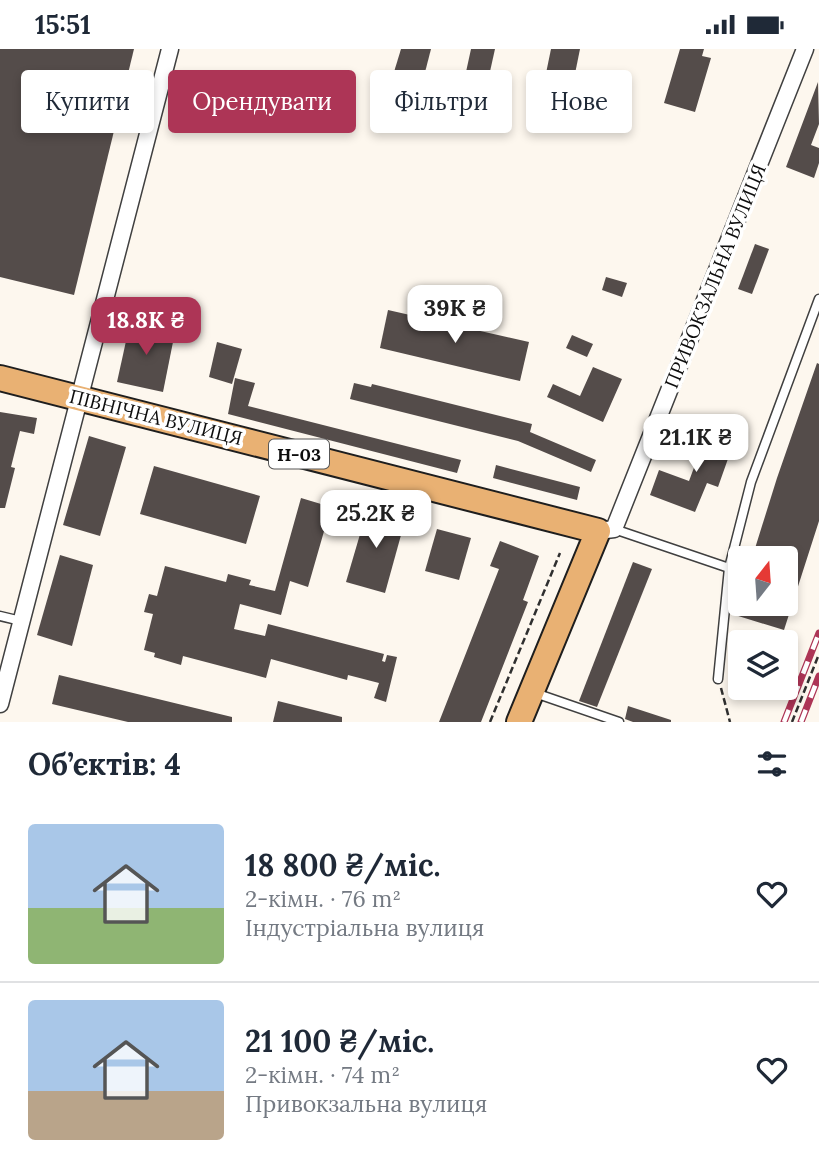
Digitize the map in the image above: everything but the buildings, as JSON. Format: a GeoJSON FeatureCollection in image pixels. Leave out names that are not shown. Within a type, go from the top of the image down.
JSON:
{"type":"FeatureCollection","features":[{"type":"Feature","properties":{"kind":"main road","name":"ПІВНІЧНА ВУЛИЦЯ"},"geometry":{"type":"LineString","coordinates":[[0,378],[606,530]]}},
{"type":"Feature","properties":{"kind":"main road","name":"ПРИВОКЗАЛЬНА ВУЛИЦЯ"},"geometry":{"type":"LineString","coordinates":[[519,722],[606,530]]}},
{"type":"Feature","properties":{"kind":"street"},"geometry":{"type":"LineString","coordinates":[[0,704],[170,49]]}},
{"type":"Feature","properties":{"kind":"street","name":"ПРИВОКЗАЛЬНА ВУЛИЦЯ"},"geometry":{"type":"LineString","coordinates":[[606,530],[805,49]]}},
{"type":"Feature","properties":{"kind":"lane"},"geometry":{"type":"LineString","coordinates":[[735,546],[751,481],[819,299]]}},
{"type":"Feature","properties":{"kind":"lane"},"geometry":{"type":"LineString","coordinates":[[606,530],[728,568]]}},
{"type":"Feature","properties":{"kind":"lane"},"geometry":{"type":"LineString","coordinates":[[718,679],[728,578]]}},
{"type":"Feature","properties":{"kind":"lane"},"geometry":{"type":"LineString","coordinates":[[0,616],[21,621]]}},
{"type":"Feature","properties":{"kind":"lane"},"geometry":{"type":"LineString","coordinates":[[532,692],[619,722]]}},
{"type":"Feature","properties":{"kind":"path"},"geometry":{"type":"LineString","coordinates":[[490,722],[560,553]]}},
{"type":"Feature","properties":{"kind":"path"},"geometry":{"type":"LineString","coordinates":[[792,722],[819,654]]}},
{"type":"Feature","properties":{"kind":"path"},"geometry":{"type":"LineString","coordinates":[[718,679],[730,722]]}},
{"type":"Feature","properties":{"kind":"railway"},"geometry":{"type":"LineString","coordinates":[[784,722],[819,633]]}},
{"type":"Feature","properties":{"kind":"railway"},"geometry":{"type":"LineString","coordinates":[[801,722],[819,676]]}}]}
